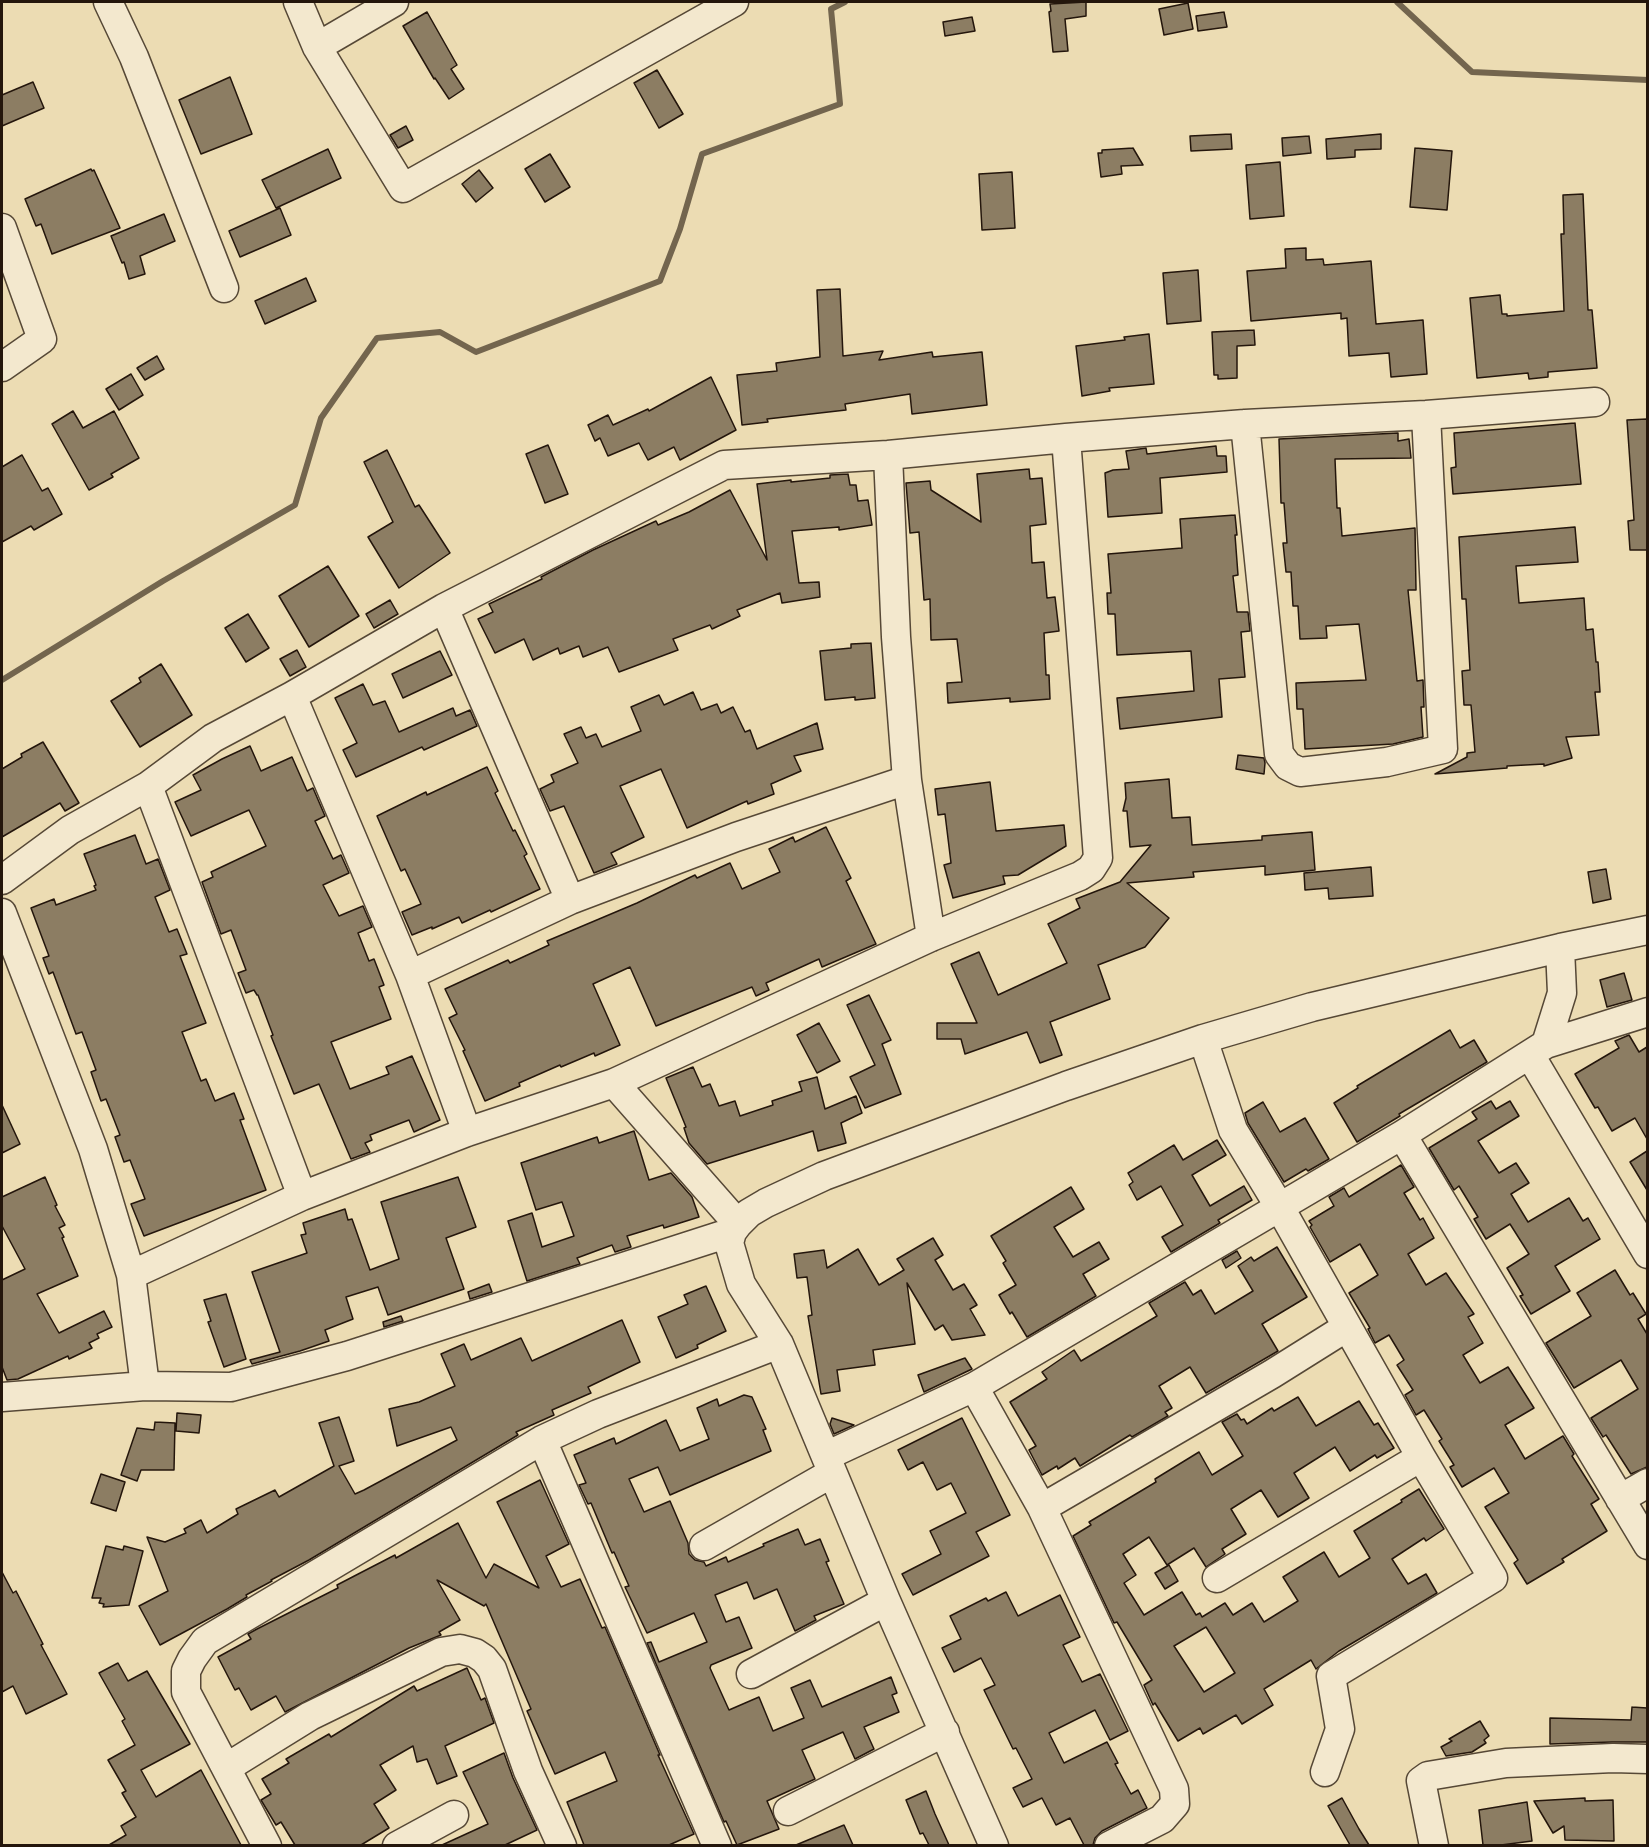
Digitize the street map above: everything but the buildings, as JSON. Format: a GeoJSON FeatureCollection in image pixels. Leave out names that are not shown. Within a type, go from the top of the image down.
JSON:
{"type":"FeatureCollection","features":[{"type":"Feature","properties":{"kind":"street"},"geometry":{"type":"LineString","coordinates":[[108,2],[134,57],[224,288]]}},
{"type":"Feature","properties":{"kind":"street"},"geometry":{"type":"LineString","coordinates":[[298,2],[317,47],[403,188],[734,2]]}},
{"type":"Feature","properties":{"kind":"street"},"geometry":{"type":"LineString","coordinates":[[317,47],[394,2]]}},
{"type":"Feature","properties":{"kind":"street"},"geometry":{"type":"LineString","coordinates":[[2,228],[42,339],[2,367]]}},
{"type":"Feature","properties":{"kind":"street"},"geometry":{"type":"LineString","coordinates":[[2,880],[70,830],[148,786],[213,738],[292,696],[444,609],[724,465],[888,455],[1245,424],[1426,415],[1595,402]]}},
{"type":"Feature","properties":{"kind":"street"},"geometry":{"type":"LineString","coordinates":[[1245,424],[1280,754],[1288,766],[1300,772],[1387,762],[1443,749],[1426,415]]}},
{"type":"Feature","properties":{"kind":"street"},"geometry":{"type":"LineString","coordinates":[[130,1275],[302,1196],[466,1132],[614,1083],[931,937],[1080,876],[1091,868],[1098,858],[1066,438]]}},
{"type":"Feature","properties":{"kind":"street"},"geometry":{"type":"LineString","coordinates":[[888,455],[896,637],[907,780],[931,937]]}},
{"type":"Feature","properties":{"kind":"street"},"geometry":{"type":"LineString","coordinates":[[444,609],[570,900]]}},
{"type":"Feature","properties":{"kind":"street"},"geometry":{"type":"LineString","coordinates":[[292,696],[410,975],[466,1132]]}},
{"type":"Feature","properties":{"kind":"street"},"geometry":{"type":"LineString","coordinates":[[410,975],[570,900],[736,837],[907,780]]}},
{"type":"Feature","properties":{"kind":"street"},"geometry":{"type":"LineString","coordinates":[[148,786],[302,1196]]}},
{"type":"Feature","properties":{"kind":"street"},"geometry":{"type":"LineString","coordinates":[[2,913],[93,1149],[130,1275],[145,1386]]}},
{"type":"Feature","properties":{"kind":"street"},"geometry":{"type":"LineString","coordinates":[[994,1845],[886,1601],[779,1344],[741,1284],[729,1243],[735,1228],[749,1213],[766,1203],[824,1176],[1066,1086],[1203,1040],[1312,1007],[1560,948],[1647,930]]}},
{"type":"Feature","properties":{"kind":"street"},"geometry":{"type":"LineString","coordinates":[[1538,1050],[1562,993],[1560,948]]}},
{"type":"Feature","properties":{"kind":"street"},"geometry":{"type":"LineString","coordinates":[[705,1546],[829,1464],[974,1387],[1402,1135],[1538,1050],[1647,1012]]}},
{"type":"Feature","properties":{"kind":"street"},"geometry":{"type":"LineString","coordinates":[[1203,1040],[1233,1130],[1279,1206],[1420,1457],[1493,1578],[1330,1676],[1340,1730],[1325,1772]]}},
{"type":"Feature","properties":{"kind":"street"},"geometry":{"type":"LineString","coordinates":[[1538,1050],[1647,1254]]}},
{"type":"Feature","properties":{"kind":"street"},"geometry":{"type":"LineString","coordinates":[[614,1083],[735,1228]]}},
{"type":"Feature","properties":{"kind":"street"},"geometry":{"type":"LineString","coordinates":[[1402,1135],[1647,1545]]}},
{"type":"Feature","properties":{"kind":"street"},"geometry":{"type":"LineString","coordinates":[[2,1397],[145,1386],[231,1387],[347,1356],[735,1228]]}},
{"type":"Feature","properties":{"kind":"street"},"geometry":{"type":"LineString","coordinates":[[1042,1508],[1272,1374],[1347,1327]]}},
{"type":"Feature","properties":{"kind":"street"},"geometry":{"type":"LineString","coordinates":[[267,1845],[186,1692],[186,1671],[205,1641],[542,1440],[598,1414],[779,1344]]}},
{"type":"Feature","properties":{"kind":"street"},"geometry":{"type":"LineString","coordinates":[[974,1387],[1042,1508],[1174,1789],[1175,1804],[1162,1819],[1109,1845]]}},
{"type":"Feature","properties":{"kind":"street"},"geometry":{"type":"LineString","coordinates":[[542,1440],[717,1845]]}},
{"type":"Feature","properties":{"kind":"street"},"geometry":{"type":"LineString","coordinates":[[1217,1578],[1420,1457]]}},
{"type":"Feature","properties":{"kind":"street"},"geometry":{"type":"LineString","coordinates":[[1620,1499],[1647,1483]]}},
{"type":"Feature","properties":{"kind":"street"},"geometry":{"type":"LineString","coordinates":[[750,1674],[886,1601]]}},
{"type":"Feature","properties":{"kind":"street"},"geometry":{"type":"LineString","coordinates":[[226,1768],[310,1716],[441,1652],[460,1649],[475,1653],[492,1670],[528,1771],[562,1845]]}},
{"type":"Feature","properties":{"kind":"street"},"geometry":{"type":"LineString","coordinates":[[788,1811],[945,1732]]}},
{"type":"Feature","properties":{"kind":"street"},"geometry":{"type":"LineString","coordinates":[[1434,1845],[1421,1781],[1428,1776],[1506,1763],[1613,1758],[1647,1759]]}},
{"type":"Feature","properties":{"kind":"street"},"geometry":{"type":"LineString","coordinates":[[397,1845],[454,1815]]}},
{"type":"Feature","properties":{"kind":"waterway"},"geometry":{"type":"LineString","coordinates":[[2,680],[163,581],[295,505],[321,418],[377,338],[440,332],[476,352],[660,281],[680,229],[702,154],[840,104],[831,9],[845,2]]}},
{"type":"Feature","properties":{"kind":"waterway"},"geometry":{"type":"LineString","coordinates":[[1397,2],[1472,72],[1648,80]]}}]}
